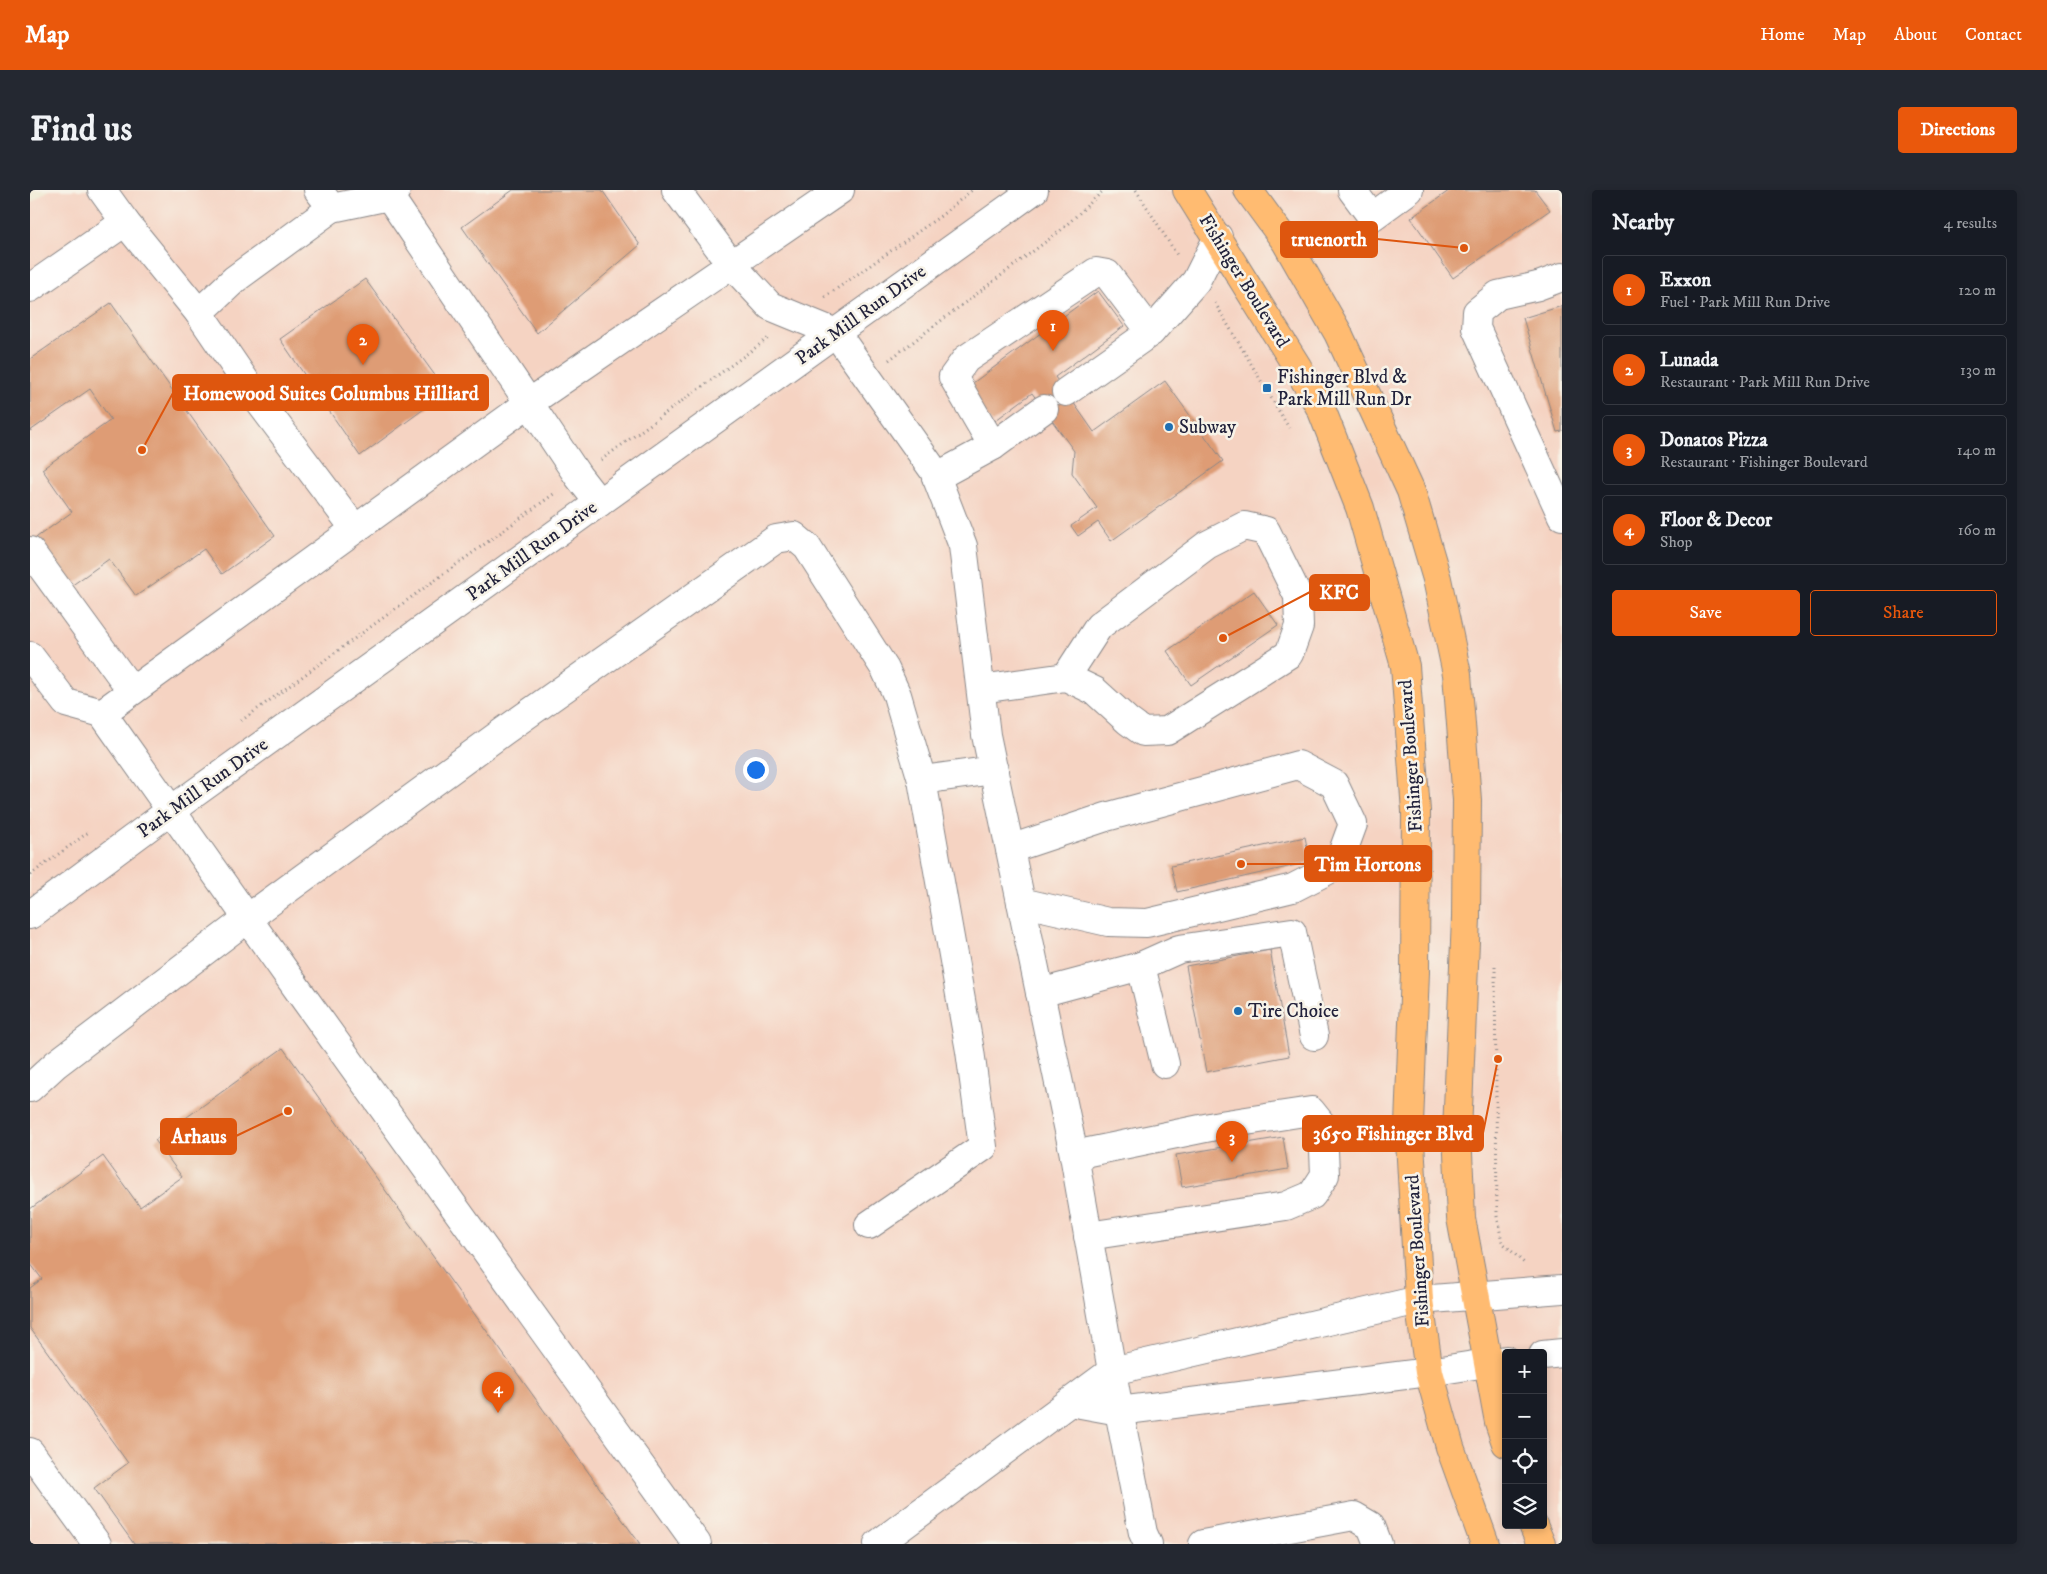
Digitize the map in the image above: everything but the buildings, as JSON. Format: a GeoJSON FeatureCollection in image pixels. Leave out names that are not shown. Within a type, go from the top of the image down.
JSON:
{"type":"FeatureCollection","features":[{"type":"Feature","properties":{"kind":"main road","name":"Fishinger Boulevard"},"geometry":{"type":"LineString","coordinates":[[1187,190],[1218,237],[1322,411],[1360,508],[1405,666],[1416,811],[1415,972],[1409,1124],[1420,1300],[1429,1372],[1450,1447],[1485,1544]]}},
{"type":"Feature","properties":{"kind":"main road"},"geometry":{"type":"LineString","coordinates":[[1248,190],[1286,242],[1338,333],[1411,491],[1437,579],[1457,674],[1467,800],[1466,918],[1457,1132],[1461,1218],[1475,1295],[1497,1361],[1499,1422],[1505,1439]]}},
{"type":"Feature","properties":{"kind":"main road"},"geometry":{"type":"LineString","coordinates":[[1535,1529],[1541,1544]]}},
{"type":"Feature","properties":{"kind":"street"},"geometry":{"type":"LineString","coordinates":[[102,190],[125,222],[200,312],[261,404],[355,529]]}},
{"type":"Feature","properties":{"kind":"street"},"geometry":{"type":"LineString","coordinates":[[676,190],[731,264],[770,306],[836,333],[934,471],[963,546],[986,734],[1074,1155],[1119,1411],[1143,1533],[1148,1544]]}},
{"type":"Feature","properties":{"kind":"street"},"geometry":{"type":"LineString","coordinates":[[102,713],[529,404],[840,190]]}},
{"type":"Feature","properties":{"kind":"street","name":"Park Mill Run Drive"},"geometry":{"type":"LineString","coordinates":[[30,914],[170,811],[1034,190]]}},
{"type":"Feature","properties":{"kind":"street"},"geometry":{"type":"LineString","coordinates":[[1352,190],[1372,217],[1409,190]]}},
{"type":"Feature","properties":{"kind":"street"},"geometry":{"type":"LineString","coordinates":[[200,312],[325,199],[393,193],[529,404],[578,476],[599,503]]}},
{"type":"Feature","properties":{"kind":"street"},"geometry":{"type":"LineString","coordinates":[[30,288],[125,222]]}},
{"type":"Feature","properties":{"kind":"street"},"geometry":{"type":"LineString","coordinates":[[1066,392],[1152,332],[1196,280],[1218,237]]}},
{"type":"Feature","properties":{"kind":"street"},"geometry":{"type":"LineString","coordinates":[[993,446],[952,377],[966,359],[1096,272],[1107,274],[1152,332]]}},
{"type":"Feature","properties":{"kind":"street"},"geometry":{"type":"LineString","coordinates":[[1562,276],[1538,286],[1498,295],[1477,312],[1476,328],[1562,516]]}},
{"type":"Feature","properties":{"kind":"street"},"geometry":{"type":"LineString","coordinates":[[936,477],[993,446],[1044,410]]}},
{"type":"Feature","properties":{"kind":"street"},"geometry":{"type":"LineString","coordinates":[[981,689],[1066,677],[1095,691],[1143,732],[1167,731],[1290,654],[1299,626],[1298,596],[1266,531],[1244,526],[1207,545],[1099,626],[1066,677]]}},
{"type":"Feature","properties":{"kind":"street"},"geometry":{"type":"LineString","coordinates":[[30,1088],[56,1064],[248,918],[504,730],[776,539],[794,536],[807,548],[885,669],[897,695],[922,780],[970,1051],[983,1146],[870,1225]]}},
{"type":"Feature","properties":{"kind":"street"},"geometry":{"type":"LineString","coordinates":[[30,550],[132,691]]}},
{"type":"Feature","properties":{"kind":"street"},"geometry":{"type":"LineString","coordinates":[[30,656],[66,703],[102,713],[170,811],[697,1544]]}},
{"type":"Feature","properties":{"kind":"street"},"geometry":{"type":"LineString","coordinates":[[1010,849],[1106,817],[1298,765],[1334,784],[1353,824],[1338,865],[1293,888],[1147,923],[1108,922],[1021,902]]}},
{"type":"Feature","properties":{"kind":"street"},"geometry":{"type":"LineString","coordinates":[[922,780],[994,770]]}},
{"type":"Feature","properties":{"kind":"street"},"geometry":{"type":"LineString","coordinates":[[1040,993],[1141,966],[1178,950],[1292,932],[1314,1036]]}},
{"type":"Feature","properties":{"kind":"street"},"geometry":{"type":"LineString","coordinates":[[1141,966],[1165,1064]]}},
{"type":"Feature","properties":{"kind":"street"},"geometry":{"type":"LineString","coordinates":[[1074,1155],[1220,1125],[1310,1111],[1323,1126],[1325,1176],[1312,1194],[1286,1206],[1088,1236]]}},
{"type":"Feature","properties":{"kind":"street"},"geometry":{"type":"LineString","coordinates":[[878,1544],[1112,1371],[1420,1300],[1562,1289]]}},
{"type":"Feature","properties":{"kind":"street"},"geometry":{"type":"LineString","coordinates":[[1547,1355],[1562,1353]]}},
{"type":"Feature","properties":{"kind":"street"},"geometry":{"type":"LineString","coordinates":[[1070,1402],[1119,1411],[1429,1372],[1497,1361]]}},
{"type":"Feature","properties":{"kind":"street"},"geometry":{"type":"LineString","coordinates":[[30,1452],[97,1544]]}},
{"type":"Feature","properties":{"kind":"street"},"geometry":{"type":"LineString","coordinates":[[1203,1544],[1354,1516],[1374,1535]]}},
{"type":"Feature","properties":{"kind":"path"},"geometry":{"type":"LineString","coordinates":[[241,721],[797,317],[942,215],[972,190]]}},
{"type":"Feature","properties":{"kind":"path"},"geometry":{"type":"LineString","coordinates":[[866,377],[1060,232],[1104,190]]}},
{"type":"Feature","properties":{"kind":"path"},"geometry":{"type":"LineString","coordinates":[[1136,190],[1187,270],[1208,292],[1289,428]]}},
{"type":"Feature","properties":{"kind":"path"},"geometry":{"type":"LineString","coordinates":[[30,875],[91,830]]}},
{"type":"Feature","properties":{"kind":"shaded area"},"geometry":{"type":"Polygon","coordinates":[[[49,190],[1562,190],[1562,1544],[30,1544],[30,204],[49,190]]]}},
{"type":"Feature","properties":{"kind":"place","name":"truenorth"},"geometry":{"type":"Point","coordinates":[1464,248]}},
{"type":"Feature","properties":{"kind":"place","name":"Exxon"},"geometry":{"type":"Point","coordinates":[1053,351]}},
{"type":"Feature","properties":{"kind":"place","name":"Lunada"},"geometry":{"type":"Point","coordinates":[363,365]}},
{"type":"Feature","properties":{"kind":"place","name":"Fishinger Blvd & Park Mill Run Dr"},"geometry":{"type":"Point","coordinates":[1267,388]}},
{"type":"Feature","properties":{"kind":"place","name":"Subway"},"geometry":{"type":"Point","coordinates":[1169,427]}},
{"type":"Feature","properties":{"kind":"place","name":"Homewood Suites Columbus Hilliard"},"geometry":{"type":"Point","coordinates":[142,450]}},
{"type":"Feature","properties":{"kind":"place","name":"KFC"},"geometry":{"type":"Point","coordinates":[1223,638]}},
{"type":"Feature","properties":{"kind":"place","name":"Tim Hortons"},"geometry":{"type":"Point","coordinates":[1241,864]}},
{"type":"Feature","properties":{"kind":"place","name":"Tire Choice"},"geometry":{"type":"Point","coordinates":[1238,1011]}},
{"type":"Feature","properties":{"kind":"place","name":"3650 Fishinger Blvd"},"geometry":{"type":"Point","coordinates":[1498,1059]}},
{"type":"Feature","properties":{"kind":"place","name":"Arhaus"},"geometry":{"type":"Point","coordinates":[288,1111]}},
{"type":"Feature","properties":{"kind":"place","name":"Donatos Pizza"},"geometry":{"type":"Point","coordinates":[1232,1162]}},
{"type":"Feature","properties":{"kind":"place","name":"Floor & Decor"},"geometry":{"type":"Point","coordinates":[498,1413]}}]}
